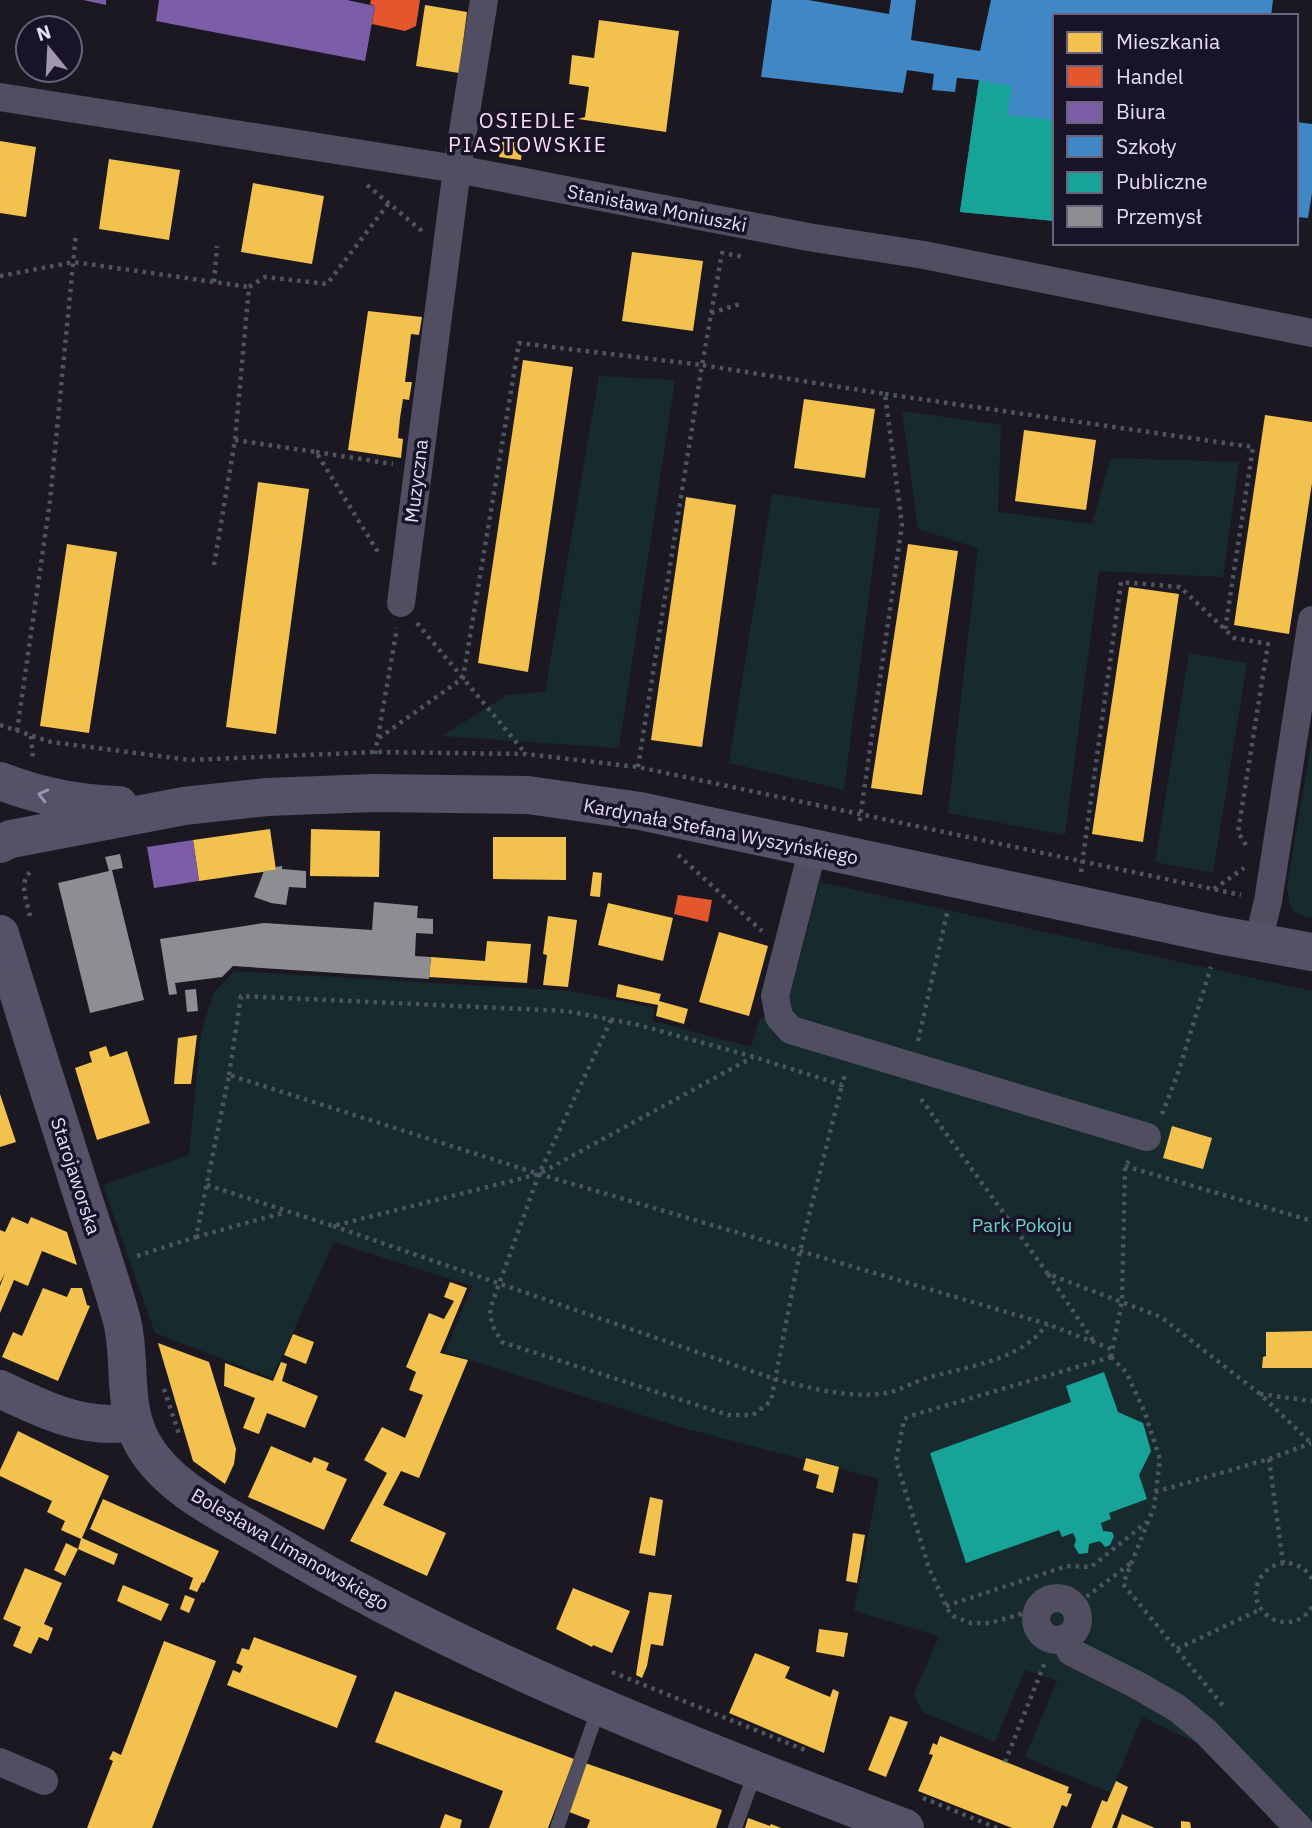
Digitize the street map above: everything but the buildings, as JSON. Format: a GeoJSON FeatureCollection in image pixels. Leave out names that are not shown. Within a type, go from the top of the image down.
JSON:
{"type":"FeatureCollection","features":[{"type":"Feature","properties":{"kind":"street","name":"Muzyczna"},"geometry":{"type":"LineString","coordinates":[[401,603],[457,169],[484,0]]}},
{"type":"Feature","properties":{"kind":"street","name":"Stanisława Moniuszki"},"geometry":{"type":"LineString","coordinates":[[0,97],[457,169],[807,237],[924,255],[1312,333]]}},
{"type":"Feature","properties":{"kind":"street"},"geometry":{"type":"LineString","coordinates":[[1258,942],[1268,901],[1312,620]]}},
{"type":"Feature","properties":{"kind":"street"},"geometry":{"type":"LineString","coordinates":[[0,781],[36,794],[83,804],[184,806]]}},
{"type":"Feature","properties":{"kind":"street","name":"Kardynała Stefana Wyszyńskiego"},"geometry":{"type":"LineString","coordinates":[[0,844],[11,839],[184,806],[267,797],[373,793],[528,795],[640,811],[1312,952]]}},
{"type":"Feature","properties":{"kind":"street"},"geometry":{"type":"LineString","coordinates":[[813,848],[775,996],[779,1017],[791,1030],[1147,1136]]}},
{"type":"Feature","properties":{"kind":"street","name":"Starojaworska"},"geometry":{"type":"LineString","coordinates":[[15,928],[122,1324],[133,1422]]}},
{"type":"Feature","properties":{"kind":"street"},"geometry":{"type":"LineString","coordinates":[[0,1389],[45,1411],[74,1420],[119,1425],[133,1422]]}},
{"type":"Feature","properties":{"kind":"street","name":"Bolesława Limanowskiego"},"geometry":{"type":"LineString","coordinates":[[133,1422],[144,1446],[162,1469],[184,1488],[313,1566],[387,1606],[599,1707],[756,1770],[911,1812]]}},
{"type":"Feature","properties":{"kind":"street"},"geometry":{"type":"LineString","coordinates":[[1056,1597],[1070,1602],[1078,1615],[1076,1630],[1059,1640],[1050,1641],[1038,1631],[1034,1616],[1038,1609],[1042,1603],[1056,1597]]}},
{"type":"Feature","properties":{"kind":"street"},"geometry":{"type":"LineString","coordinates":[[1059,1640],[1070,1652],[1177,1708],[1206,1732],[1300,1828]]}},
{"type":"Feature","properties":{"kind":"street"},"geometry":{"type":"LineString","coordinates":[[0,1762],[44,1782]]}},
{"type":"Feature","properties":{"kind":"lane"},"geometry":{"type":"LineString","coordinates":[[557,1828],[599,1707]]}},
{"type":"Feature","properties":{"kind":"lane"},"geometry":{"type":"LineString","coordinates":[[735,1828],[756,1770]]}},
{"type":"Feature","properties":{"kind":"path"},"geometry":{"type":"LineString","coordinates":[[0,276],[74,262],[249,287],[265,276],[327,284],[388,203]]}},
{"type":"Feature","properties":{"kind":"path"},"geometry":{"type":"LineString","coordinates":[[17,731],[50,500],[76,233]]}},
{"type":"Feature","properties":{"kind":"path"},"geometry":{"type":"LineString","coordinates":[[214,282],[217,246]]}},
{"type":"Feature","properties":{"kind":"path"},"geometry":{"type":"LineString","coordinates":[[638,766],[722,253],[745,257]]}},
{"type":"Feature","properties":{"kind":"path"},"geometry":{"type":"LineString","coordinates":[[214,565],[235,440],[249,287]]}},
{"type":"Feature","properties":{"kind":"path"},"geometry":{"type":"LineString","coordinates":[[711,313],[740,304]]}},
{"type":"Feature","properties":{"kind":"path"},"geometry":{"type":"LineString","coordinates":[[379,738],[463,678],[519,343],[702,365],[1253,447],[1225,630]]}},
{"type":"Feature","properties":{"kind":"path"},"geometry":{"type":"LineString","coordinates":[[863,807],[902,525],[885,394]]}},
{"type":"Feature","properties":{"kind":"path"},"geometry":{"type":"LineString","coordinates":[[235,440],[418,467]]}},
{"type":"Feature","properties":{"kind":"path"},"geometry":{"type":"LineString","coordinates":[[316,452],[390,571],[401,603],[526,754]]}},
{"type":"Feature","properties":{"kind":"path"},"geometry":{"type":"LineString","coordinates":[[1076,904],[1121,582],[1180,587],[1234,638],[1268,644],[1238,832],[1250,851]]}},
{"type":"Feature","properties":{"kind":"path"},"geometry":{"type":"LineString","coordinates":[[373,793],[375,752],[401,603]]}},
{"type":"Feature","properties":{"kind":"path"},"geometry":{"type":"LineString","coordinates":[[0,725],[51,742],[190,761],[375,752]]}},
{"type":"Feature","properties":{"kind":"path"},"geometry":{"type":"LineString","coordinates":[[861,815],[1268,901]]}},
{"type":"Feature","properties":{"kind":"path"},"geometry":{"type":"LineString","coordinates":[[668,846],[786,953]]}},
{"type":"Feature","properties":{"kind":"path"},"geometry":{"type":"LineString","coordinates":[[1213,890],[1255,861]]}},
{"type":"Feature","properties":{"kind":"path"},"geometry":{"type":"LineString","coordinates":[[15,928],[24,882],[27,874],[36,868]]}},
{"type":"Feature","properties":{"kind":"path"},"geometry":{"type":"LineString","coordinates":[[950,902],[903,1063],[1094,1342]]}},
{"type":"Feature","properties":{"kind":"path"},"geometry":{"type":"LineString","coordinates":[[1111,1357],[1122,1301],[1125,1166],[1167,1106],[1213,959]]}},
{"type":"Feature","properties":{"kind":"path"},"geometry":{"type":"LineString","coordinates":[[196,1237],[229,1075],[241,996],[566,1011],[754,1057],[842,1086]]}},
{"type":"Feature","properties":{"kind":"path"},"geometry":{"type":"LineString","coordinates":[[611,1020],[539,1174],[490,1309],[492,1325],[502,1342],[729,1415],[753,1415],[771,1401],[800,1251],[850,1048]]}},
{"type":"Feature","properties":{"kind":"path"},"geometry":{"type":"LineString","coordinates":[[333,1227],[539,1174],[754,1057]]}},
{"type":"Feature","properties":{"kind":"path"},"geometry":{"type":"LineString","coordinates":[[229,1075],[539,1174],[1047,1324],[1114,1350]]}},
{"type":"Feature","properties":{"kind":"path"},"geometry":{"type":"LineString","coordinates":[[1125,1166],[1312,1221]]}},
{"type":"Feature","properties":{"kind":"path"},"geometry":{"type":"LineString","coordinates":[[206,1185],[775,1379],[836,1393],[887,1393],[1005,1355],[1025,1346],[1038,1336],[1047,1324]]}},
{"type":"Feature","properties":{"kind":"path"},"geometry":{"type":"LineString","coordinates":[[129,1259],[196,1237],[288,1212]]}},
{"type":"Feature","properties":{"kind":"path"},"geometry":{"type":"LineString","coordinates":[[1048,1274],[1161,1317],[1260,1394],[1312,1443],[1269,1459],[1155,1492]]}},
{"type":"Feature","properties":{"kind":"path"},"geometry":{"type":"LineString","coordinates":[[1111,1357],[1126,1372],[1160,1459],[1154,1507],[1123,1584],[1228,1712]]}},
{"type":"Feature","properties":{"kind":"path"},"geometry":{"type":"LineString","coordinates":[[1038,1609],[990,1623],[971,1623],[953,1616],[929,1568],[896,1461],[904,1419],[1111,1357]]}},
{"type":"Feature","properties":{"kind":"path"},"geometry":{"type":"LineString","coordinates":[[163,1384],[180,1437]]}},
{"type":"Feature","properties":{"kind":"path"},"geometry":{"type":"LineString","coordinates":[[1260,1394],[1312,1401]]}},
{"type":"Feature","properties":{"kind":"path"},"geometry":{"type":"LineString","coordinates":[[1269,1459],[1283,1563]]}},
{"type":"Feature","properties":{"kind":"path"},"geometry":{"type":"LineString","coordinates":[[946,1606],[1067,1566],[1091,1567],[1148,1521]]}},
{"type":"Feature","properties":{"kind":"path"},"geometry":{"type":"LineString","coordinates":[[1073,1606],[1131,1562]]}},
{"type":"Feature","properties":{"kind":"path"},"geometry":{"type":"LineString","coordinates":[[1312,1579],[1302,1568],[1283,1563],[1274,1566],[1259,1580],[1256,1590],[1261,1609],[1268,1616],[1286,1623],[1303,1617],[1312,1606]]}},
{"type":"Feature","properties":{"kind":"path"},"geometry":{"type":"LineString","coordinates":[[1177,1649],[1261,1609]]}},
{"type":"Feature","properties":{"kind":"path"},"geometry":{"type":"LineString","coordinates":[[1005,1762],[1059,1640]]}},
{"type":"Feature","properties":{"kind":"path"},"geometry":{"type":"LineString","coordinates":[[607,1670],[813,1753]]}},
{"type":"Feature","properties":{"kind":"path"},"geometry":{"type":"LineString","coordinates":[[911,1812],[997,1828]]}},
{"type":"Feature","properties":{"kind":"green space"},"geometry":{"type":"Polygon","coordinates":[[[599,376],[675,380],[619,748],[442,736],[507,695],[545,692],[599,376]]]}},
{"type":"Feature","properties":{"kind":"green space"},"geometry":{"type":"Polygon","coordinates":[[[902,411],[1001,425],[998,512],[1092,524],[1111,458],[1239,462],[1223,577],[1099,571],[1065,835],[948,813],[978,548],[918,529],[902,411]]]}},
{"type":"Feature","properties":{"kind":"green space"},"geometry":{"type":"Polygon","coordinates":[[[772,494],[880,509],[844,790],[729,763],[772,494]]]}},
{"type":"Feature","properties":{"kind":"green space"},"geometry":{"type":"Polygon","coordinates":[[[1189,653],[1247,663],[1213,873],[1155,862],[1189,653]]]}},
{"type":"Feature","properties":{"kind":"green space"},"geometry":{"type":"Polygon","coordinates":[[[1312,739],[1312,918],[1294,911],[1287,886],[1312,739]]]}},
{"type":"Feature","properties":{"kind":"green space","name":"Park Pokoju"},"geometry":{"type":"Polygon","coordinates":[[[820,882],[1312,991],[1312,1828],[1277,1828],[1215,1752],[1142,1717],[1111,1793],[1025,1757],[1057,1681],[1025,1670],[995,1742],[922,1712],[914,1694],[939,1636],[854,1611],[879,1479],[679,1427],[445,1352],[472,1286],[334,1242],[272,1378],[155,1333],[103,1185],[189,1155],[201,1034],[213,994],[234,971],[571,991],[654,1008],[653,1021],[751,1047],[760,1019],[789,998],[820,882]]]}},
{"type":"Feature","properties":{"kind":"district","name":"OSIEDLE PIASTOWSKIE"},"geometry":{"type":"Point","coordinates":[528,133]}}]}
